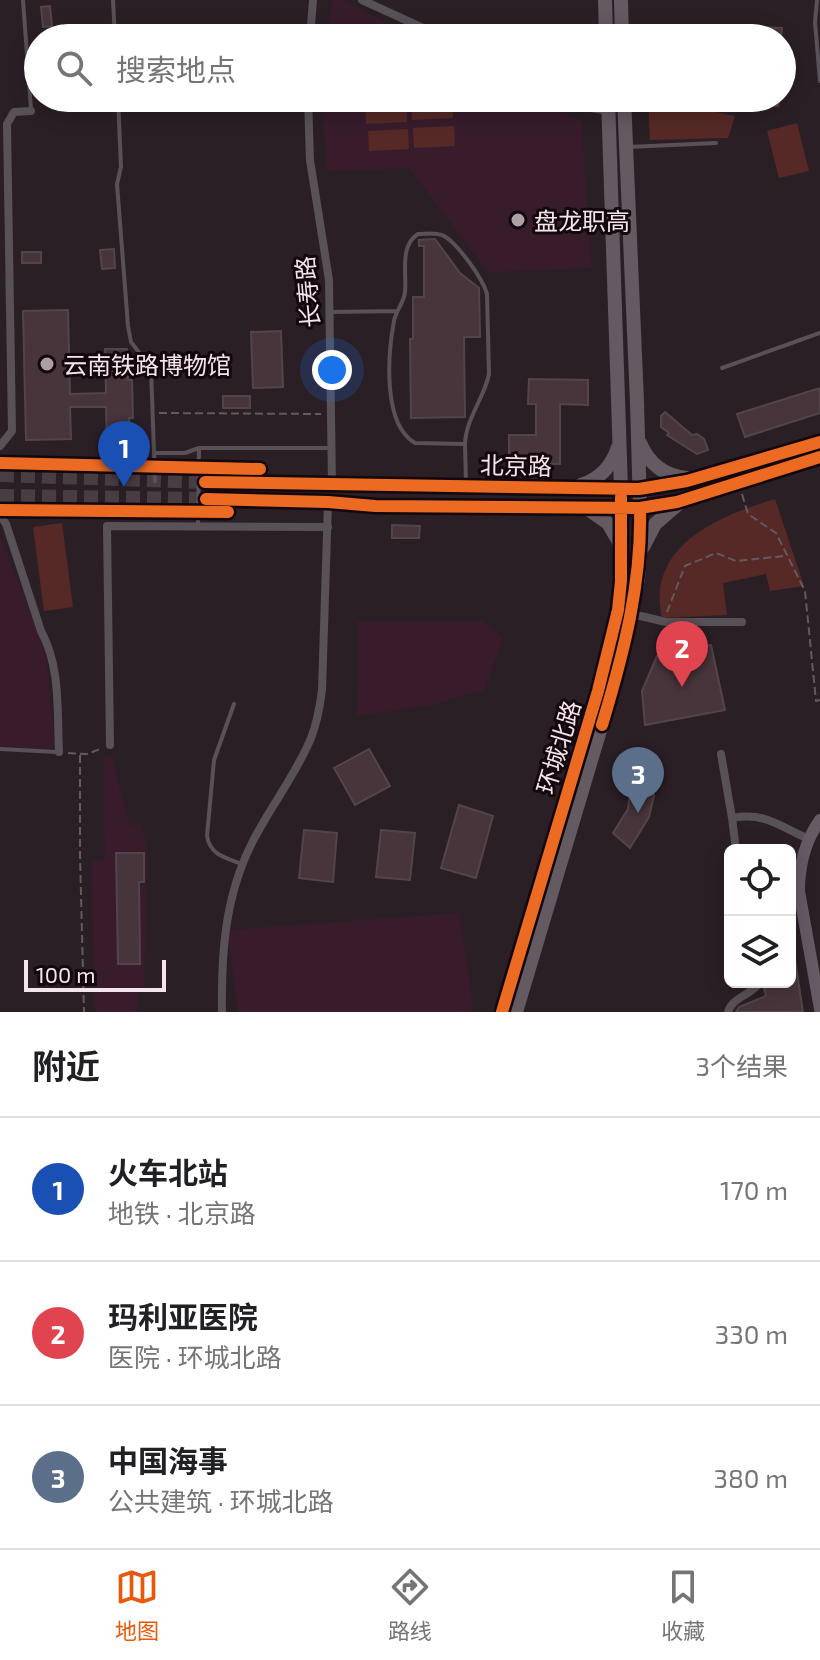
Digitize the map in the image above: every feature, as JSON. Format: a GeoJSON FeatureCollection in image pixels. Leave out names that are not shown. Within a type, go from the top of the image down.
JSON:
{"type":"FeatureCollection","features":[{"type":"Feature","properties":{"kind":"main road"},"geometry":{"type":"LineString","coordinates":[[605,0],[606,24]]}},
{"type":"Feature","properties":{"kind":"main road"},"geometry":{"type":"LineString","coordinates":[[621,0],[622,24]]}},
{"type":"Feature","properties":{"kind":"main road","name":"环城北路"},"geometry":{"type":"LineString","coordinates":[[502,1012],[598,691],[618,610],[621,489],[608,112]]}},
{"type":"Feature","properties":{"kind":"main road","name":"环城北路"},"geometry":{"type":"LineString","coordinates":[[516,1012],[618,670],[632,614],[639,563],[638,433],[625,112]]}},
{"type":"Feature","properties":{"kind":"main road"},"geometry":{"type":"LineString","coordinates":[[638,433],[644,452],[661,470],[676,477],[700,478]]}},
{"type":"Feature","properties":{"kind":"main road"},"geometry":{"type":"LineString","coordinates":[[574,487],[590,482],[603,473],[616,454],[619,439]]}},
{"type":"Feature","properties":{"kind":"main road","name":"北京路"},"geometry":{"type":"LineString","coordinates":[[205,482],[639,489],[700,478],[820,442]]}},
{"type":"Feature","properties":{"kind":"main road","name":"北京路"},"geometry":{"type":"LineString","coordinates":[[206,499],[375,506],[640,508],[694,497],[820,457]]}},
{"type":"Feature","properties":{"kind":"main road"},"geometry":{"type":"LineString","coordinates":[[639,563],[645,541],[655,524],[675,506],[694,497]]}},
{"type":"Feature","properties":{"kind":"main road"},"geometry":{"type":"LineString","coordinates":[[580,506],[596,512],[608,523],[621,550]]}},
{"type":"Feature","properties":{"kind":"main road"},"geometry":{"type":"LineString","coordinates":[[820,820],[799,873],[799,891],[820,1009]]}},
{"type":"Feature","properties":{"kind":"main road"},"geometry":{"type":"LineString","coordinates":[[814,836],[806,874],[806,891],[820,970]]}},
{"type":"Feature","properties":{"kind":"street"},"geometry":{"type":"LineString","coordinates":[[311,24],[313,0]]}},
{"type":"Feature","properties":{"kind":"street"},"geometry":{"type":"LineString","coordinates":[[362,0],[414,24]]}},
{"type":"Feature","properties":{"kind":"street"},"geometry":{"type":"LineString","coordinates":[[0,446],[12,431],[3,123],[14,112],[24,111]]}},
{"type":"Feature","properties":{"kind":"street","name":"长寿路"},"geometry":{"type":"LineString","coordinates":[[308,112],[310,160],[329,280],[332,484]]}},
{"type":"Feature","properties":{"kind":"street"},"geometry":{"type":"LineString","coordinates":[[222,1012],[221,963],[226,925],[242,864],[311,738],[319,714],[328,502]]}},
{"type":"Feature","properties":{"kind":"street"},"geometry":{"type":"LineString","coordinates":[[0,515],[6,524],[41,631],[49,644],[59,752]]}},
{"type":"Feature","properties":{"kind":"street"},"geometry":{"type":"LineString","coordinates":[[110,745],[107,526],[328,527]]}},
{"type":"Feature","properties":{"kind":"street"},"geometry":{"type":"LineString","coordinates":[[632,614],[666,622],[742,622]]}},
{"type":"Feature","properties":{"kind":"street"},"geometry":{"type":"LineString","coordinates":[[721,754],[735,844]]}},
{"type":"Feature","properties":{"kind":"street"},"geometry":{"type":"LineString","coordinates":[[732,818],[768,818],[814,836]]}},
{"type":"Feature","properties":{"kind":"street"},"geometry":{"type":"LineString","coordinates":[[728,1012],[734,1000],[756,988]]}},
{"type":"Feature","properties":{"kind":"lane"},"geometry":{"type":"LineString","coordinates":[[23,0],[25,24]]}},
{"type":"Feature","properties":{"kind":"lane"},"geometry":{"type":"LineString","coordinates":[[113,0],[114,24]]}},
{"type":"Feature","properties":{"kind":"lane"},"geometry":{"type":"LineString","coordinates":[[817,0],[815,22],[820,81]]}},
{"type":"Feature","properties":{"kind":"lane"},"geometry":{"type":"LineString","coordinates":[[119,112],[121,167],[117,184],[128,326],[131,342],[151,368],[155,481]]}},
{"type":"Feature","properties":{"kind":"lane"},"geometry":{"type":"LineString","coordinates":[[626,147],[716,143]]}},
{"type":"Feature","properties":{"kind":"lane"},"geometry":{"type":"LineString","coordinates":[[465,444],[415,443],[403,433],[391,401],[391,359],[397,311],[405,295],[406,247],[418,234],[445,237],[484,284],[489,374],[487,385],[467,425],[466,486]]}},
{"type":"Feature","properties":{"kind":"lane"},"geometry":{"type":"LineString","coordinates":[[330,312],[397,311]]}},
{"type":"Feature","properties":{"kind":"lane"},"geometry":{"type":"LineString","coordinates":[[722,368],[820,333]]}},
{"type":"Feature","properties":{"kind":"lane"},"geometry":{"type":"LineString","coordinates":[[155,453],[185,453],[199,448],[332,448]]}},
{"type":"Feature","properties":{"kind":"lane"},"geometry":{"type":"LineString","coordinates":[[198,526],[199,448]]}},
{"type":"Feature","properties":{"kind":"lane"},"geometry":{"type":"LineString","coordinates":[[234,704],[214,760],[207,836],[215,853],[242,864]]}},
{"type":"Feature","properties":{"kind":"lane"},"geometry":{"type":"LineString","coordinates":[[0,749],[59,752]]}},
{"type":"Feature","properties":{"kind":"path"},"geometry":{"type":"LineString","coordinates":[[154,413],[332,414]]}},
{"type":"Feature","properties":{"kind":"path"},"geometry":{"type":"LineString","coordinates":[[739,482],[748,514],[776,533],[805,591],[816,701],[820,700]]}},
{"type":"Feature","properties":{"kind":"path"},"geometry":{"type":"LineString","coordinates":[[666,622],[667,606],[685,566],[716,553],[736,561],[785,556]]}},
{"type":"Feature","properties":{"kind":"path"},"geometry":{"type":"LineString","coordinates":[[59,752],[80,755],[110,745]]}},
{"type":"Feature","properties":{"kind":"path"},"geometry":{"type":"LineString","coordinates":[[80,755],[84,1012]]}},
{"type":"Feature","properties":{"kind":"shaded area"},"geometry":{"type":"Polygon","coordinates":[[[333,0],[342,0],[389,24],[329,24],[333,0]]]}},
{"type":"Feature","properties":{"kind":"shaded area","name":"盘龙职高"},"geometry":{"type":"Polygon","coordinates":[[[323,112],[561,112],[581,122],[592,268],[488,272],[409,168],[327,171],[323,112]]]}},
{"type":"Feature","properties":{"kind":"shaded area"},"geometry":{"type":"Polygon","coordinates":[[[365,112],[406,112],[407,122],[366,124],[365,112]]]}},
{"type":"Feature","properties":{"kind":"shaded area"},"geometry":{"type":"Polygon","coordinates":[[[412,112],[453,112],[453,118],[412,120],[412,112]]]}},
{"type":"Feature","properties":{"kind":"shaded area"},"geometry":{"type":"Polygon","coordinates":[[[649,112],[716,112],[735,116],[728,138],[650,140],[649,112]]]}},
{"type":"Feature","properties":{"kind":"shaded area"},"geometry":{"type":"Polygon","coordinates":[[[797,123],[809,171],[779,178],[767,131],[797,123]]]}},
{"type":"Feature","properties":{"kind":"shaded area"},"geometry":{"type":"Polygon","coordinates":[[[454,126],[455,146],[414,148],[413,128],[454,126]]]}},
{"type":"Feature","properties":{"kind":"shaded area"},"geometry":{"type":"Polygon","coordinates":[[[408,129],[409,149],[369,151],[368,131],[408,129]]]}},
{"type":"Feature","properties":{"kind":"shaded area"},"geometry":{"type":"Polygon","coordinates":[[[775,499],[804,586],[770,591],[766,574],[723,583],[727,615],[662,618],[660,593],[665,571],[676,553],[710,525],[775,499]]]}},
{"type":"Feature","properties":{"kind":"shaded area"},"geometry":{"type":"Polygon","coordinates":[[[62,523],[73,607],[44,611],[33,527],[62,523]]]}},
{"type":"Feature","properties":{"kind":"shaded area"},"geometry":{"type":"Polygon","coordinates":[[[0,535],[46,654],[55,752],[0,749],[0,535]]]}},
{"type":"Feature","properties":{"kind":"shaded area"},"geometry":{"type":"Polygon","coordinates":[[[358,621],[483,621],[503,638],[484,690],[431,705],[357,716],[358,621]]]}},
{"type":"Feature","properties":{"kind":"shaded area"},"geometry":{"type":"Polygon","coordinates":[[[111,754],[129,825],[141,824],[147,852],[144,989],[138,991],[137,1012],[95,1012],[91,861],[105,860],[103,759],[111,754]]]}},
{"type":"Feature","properties":{"kind":"shaded area"},"geometry":{"type":"Polygon","coordinates":[[[459,913],[473,1006],[471,1012],[238,1012],[228,930],[459,913]]]}},
{"type":"Feature","properties":{"kind":"building"},"geometry":{"type":"Polygon","coordinates":[[[50,6],[52,24],[43,24],[41,7],[50,6]]]}},
{"type":"Feature","properties":{"kind":"building"},"geometry":{"type":"Polygon","coordinates":[[[435,239],[460,273],[479,288],[480,337],[464,337],[465,417],[411,418],[413,297],[424,297],[424,246],[419,246],[419,240],[435,239]]]}},
{"type":"Feature","properties":{"kind":"building"},"geometry":{"type":"Polygon","coordinates":[[[114,249],[115,268],[102,269],[100,250],[114,249]]]}},
{"type":"Feature","properties":{"kind":"building"},"geometry":{"type":"Polygon","coordinates":[[[22,252],[41,252],[41,263],[22,263],[22,252]]]}},
{"type":"Feature","properties":{"kind":"building","name":"云南铁路博物馆"},"geometry":{"type":"Polygon","coordinates":[[[68,310],[70,394],[106,393],[105,349],[127,349],[128,380],[132,380],[130,444],[107,444],[106,407],[70,407],[71,439],[26,440],[23,311],[68,310]]]}},
{"type":"Feature","properties":{"kind":"building"},"geometry":{"type":"Polygon","coordinates":[[[281,331],[283,387],[253,388],[251,332],[281,331]]]}},
{"type":"Feature","properties":{"kind":"building"},"geometry":{"type":"Polygon","coordinates":[[[529,379],[588,380],[588,405],[560,404],[560,464],[509,463],[509,435],[536,435],[536,404],[528,404],[529,379]]]}},
{"type":"Feature","properties":{"kind":"building"},"geometry":{"type":"Polygon","coordinates":[[[820,388],[820,413],[745,437],[737,414],[820,388]]]}},
{"type":"Feature","properties":{"kind":"building"},"geometry":{"type":"Polygon","coordinates":[[[223,396],[250,396],[250,408],[223,408],[223,396]]]}},
{"type":"Feature","properties":{"kind":"building"},"geometry":{"type":"Polygon","coordinates":[[[665,412],[692,435],[697,434],[704,439],[708,450],[697,454],[667,435],[669,433],[661,427],[661,416],[665,412]]]}},
{"type":"Feature","properties":{"kind":"building"},"geometry":{"type":"Polygon","coordinates":[[[392,525],[420,526],[419,538],[392,538],[392,525]]]}},
{"type":"Feature","properties":{"kind":"building"},"geometry":{"type":"Polygon","coordinates":[[[711,645],[725,710],[645,725],[642,691],[657,656],[711,645]]]}},
{"type":"Feature","properties":{"kind":"building"},"geometry":{"type":"Polygon","coordinates":[[[369,749],[390,786],[355,805],[334,768],[369,749]]]}},
{"type":"Feature","properties":{"kind":"building"},"geometry":{"type":"Polygon","coordinates":[[[653,776],[654,796],[649,817],[630,848],[613,833],[628,809],[631,778],[653,776]]]}},
{"type":"Feature","properties":{"kind":"building"},"geometry":{"type":"Polygon","coordinates":[[[459,805],[493,816],[476,878],[441,868],[459,805]]]}},
{"type":"Feature","properties":{"kind":"building"},"geometry":{"type":"Polygon","coordinates":[[[304,830],[337,833],[333,882],[299,878],[304,830]]]}},
{"type":"Feature","properties":{"kind":"building"},"geometry":{"type":"Polygon","coordinates":[[[381,830],[415,833],[410,880],[376,877],[381,830]]]}},
{"type":"Feature","properties":{"kind":"building"},"geometry":{"type":"Polygon","coordinates":[[[116,853],[144,853],[144,882],[139,882],[140,964],[118,964],[116,853]]]}},
{"type":"Feature","properties":{"kind":"building"},"geometry":{"type":"Polygon","coordinates":[[[796,966],[803,1012],[736,1012],[739,1007],[766,996],[764,988],[796,988],[796,966]]]}},
{"type":"Feature","properties":{"kind":"tunnel"},"geometry":{"type":"LineString","coordinates":[[0,475],[205,482]]}},
{"type":"Feature","properties":{"kind":"tunnel"},"geometry":{"type":"LineString","coordinates":[[0,496],[206,499]]}},
{"type":"Feature","properties":{"kind":"cycle path"},"geometry":{"type":"LineString","coordinates":[[205,482],[639,489],[687,481],[820,442]]}},
{"type":"Feature","properties":{"kind":"cycle path"},"geometry":{"type":"LineString","coordinates":[[206,499],[375,506],[640,508],[677,502],[820,457]]}},
{"type":"Feature","properties":{"kind":"cycle path"},"geometry":{"type":"LineString","coordinates":[[0,463],[260,469]]}},
{"type":"Feature","properties":{"kind":"cycle path"},"geometry":{"type":"LineString","coordinates":[[502,1012],[598,691],[618,610],[621,497]]}},
{"type":"Feature","properties":{"kind":"cycle path"},"geometry":{"type":"LineString","coordinates":[[602,725],[618,671],[635,590],[640,508]]}},
{"type":"Feature","properties":{"kind":"cycle path"},"geometry":{"type":"LineString","coordinates":[[0,510],[228,512]]}},
{"type":"Feature","properties":{"kind":"place","name":"盘龙职高"},"geometry":{"type":"Point","coordinates":[518,220]}},
{"type":"Feature","properties":{"kind":"place","name":"云南铁路博物馆"},"geometry":{"type":"Point","coordinates":[47,364]}},
{"type":"Feature","properties":{"kind":"place","name":"火车北站"},"geometry":{"type":"Point","coordinates":[124,487]}},
{"type":"Feature","properties":{"kind":"place","name":"玛利亚医院"},"geometry":{"type":"Point","coordinates":[682,687]}},
{"type":"Feature","properties":{"kind":"place","name":"中国海事"},"geometry":{"type":"Point","coordinates":[638,813]}}]}
